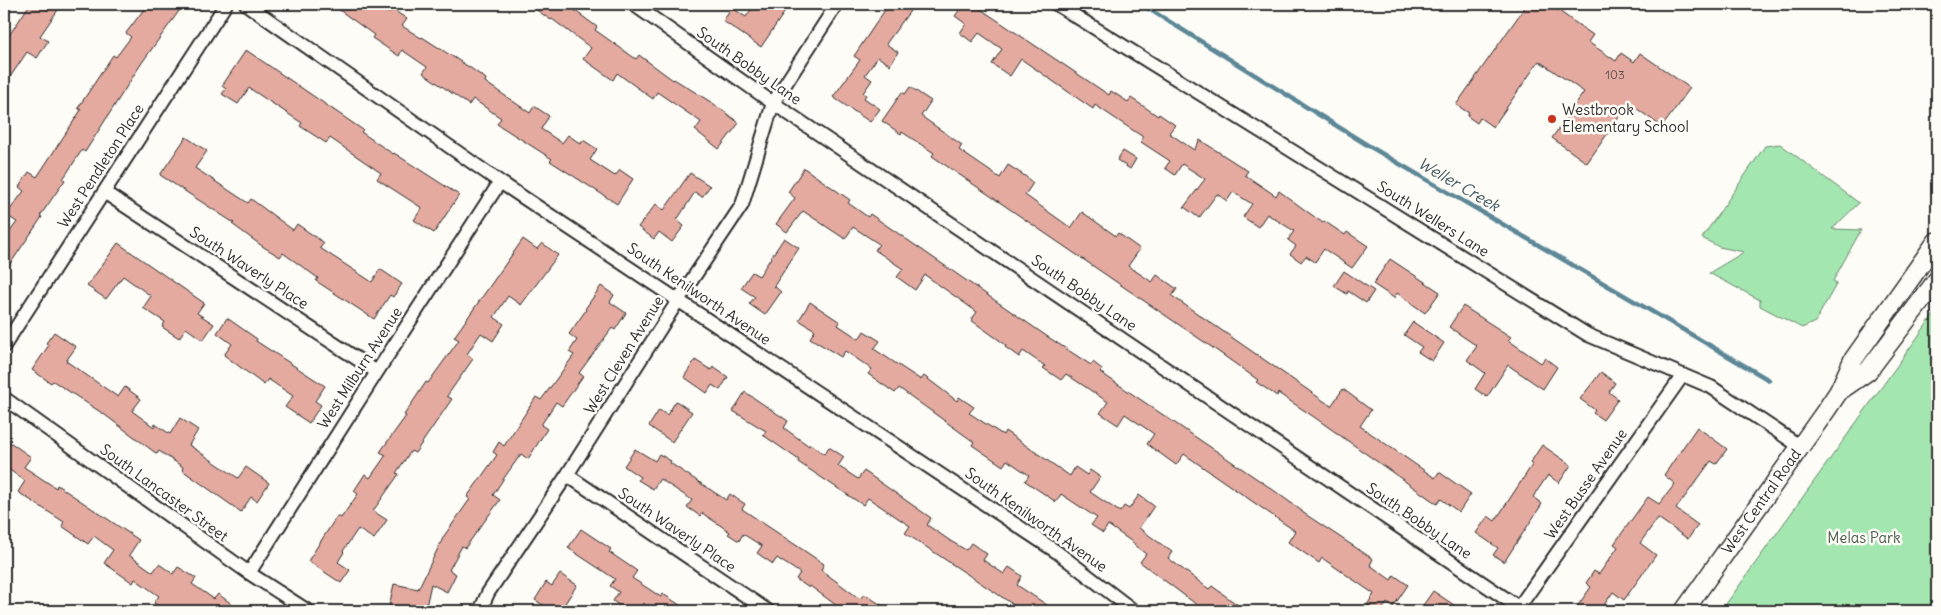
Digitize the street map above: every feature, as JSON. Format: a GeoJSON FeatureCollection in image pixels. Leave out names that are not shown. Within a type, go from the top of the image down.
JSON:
{"type":"FeatureCollection","features":[{"type":"Feature","properties":{"kind":"main road","name":"West Central Road"},"geometry":{"type":"LineString","coordinates":[[1684,611],[1801,447],[1839,391],[1853,360],[1937,241]]}},
{"type":"Feature","properties":{"kind":"main road","name":"West Central Road"},"geometry":{"type":"LineString","coordinates":[[1839,391],[1868,371],[1937,280]]}},
{"type":"Feature","properties":{"kind":"street","name":"West Pendleton Place"},"geometry":{"type":"LineString","coordinates":[[4,346],[226,4]]}},
{"type":"Feature","properties":{"kind":"street","name":"South Kenilworth Avenue"},"geometry":{"type":"LineString","coordinates":[[246,4],[500,182],[679,299],[1057,552],[1134,611]]}},
{"type":"Feature","properties":{"kind":"street","name":"South Bobby Lane"},"geometry":{"type":"LineString","coordinates":[[633,4],[773,103],[1517,609]]}},
{"type":"Feature","properties":{"kind":"street","name":"West Cleven Avenue"},"geometry":{"type":"LineString","coordinates":[[480,611],[488,593],[742,205],[773,103],[837,4]]}},
{"type":"Feature","properties":{"kind":"street","name":"South Wellers Lane"},"geometry":{"type":"LineString","coordinates":[[1056,4],[1588,335],[1711,387],[1801,447]]}},
{"type":"Feature","properties":{"kind":"street","name":"West Milburn Avenue"},"geometry":{"type":"LineString","coordinates":[[249,573],[500,182]]}},
{"type":"Feature","properties":{"kind":"street","name":"South Waverly Place"},"geometry":{"type":"LineString","coordinates":[[104,192],[377,372]]}},
{"type":"Feature","properties":{"kind":"street","name":"West Busse Avenue"},"geometry":{"type":"LineString","coordinates":[[1517,609],[1683,375]]}},
{"type":"Feature","properties":{"kind":"street","name":"South Lancaster Street"},"geometry":{"type":"LineString","coordinates":[[4,398],[249,573],[308,611]]}},
{"type":"Feature","properties":{"kind":"street","name":"South Waverly Place"},"geometry":{"type":"LineString","coordinates":[[567,475],[768,611]]}},
{"type":"Feature","properties":{"kind":"green space"},"geometry":{"type":"Polygon","coordinates":[[[1780,144],[1859,203],[1832,229],[1861,230],[1833,281],[1837,283],[1815,322],[1802,328],[1760,306],[1760,300],[1709,273],[1744,252],[1719,247],[1702,238],[1765,146],[1780,144]]]}},
{"type":"Feature","properties":{"kind":"green space","name":"Melas Park"},"geometry":{"type":"Polygon","coordinates":[[[1937,310],[1937,611],[1721,611],[1937,310]]]}},
{"type":"Feature","properties":{"kind":"building"},"geometry":{"type":"Polygon","coordinates":[[[30,4],[62,4],[40,36],[48,41],[37,58],[27,52],[4,86],[4,43],[30,4]]]}},
{"type":"Feature","properties":{"kind":"building"},"geometry":{"type":"Polygon","coordinates":[[[148,4],[184,4],[141,64],[85,152],[82,150],[63,179],[65,180],[40,216],[42,217],[4,273],[4,240],[17,222],[6,215],[24,191],[19,187],[29,172],[37,177],[81,110],[78,108],[113,55],[116,57],[131,37],[126,33],[148,4]]]}},
{"type":"Feature","properties":{"kind":"building"},"geometry":{"type":"Polygon","coordinates":[[[331,4],[377,4],[389,13],[392,9],[407,19],[402,26],[472,69],[486,79],[485,82],[530,113],[534,106],[549,116],[541,129],[562,143],[568,135],[581,144],[583,140],[597,149],[590,160],[615,176],[620,170],[633,179],[617,204],[497,124],[501,118],[473,99],[469,105],[423,73],[427,67],[402,50],[399,56],[372,38],[374,35],[331,4]]]}},
{"type":"Feature","properties":{"kind":"building"},"geometry":{"type":"Polygon","coordinates":[[[528,4],[566,4],[597,27],[595,30],[636,59],[639,55],[673,80],[714,104],[739,123],[719,149],[695,130],[701,122],[657,92],[653,99],[617,73],[613,80],[583,59],[591,48],[528,4]]]}},
{"type":"Feature","properties":{"kind":"building"},"geometry":{"type":"Polygon","coordinates":[[[755,4],[790,4],[761,47],[723,21],[732,8],[746,17],[755,4]]]}},
{"type":"Feature","properties":{"kind":"building"},"geometry":{"type":"Polygon","coordinates":[[[889,4],[915,4],[886,44],[898,52],[890,65],[878,57],[865,75],[872,80],[863,93],[866,95],[864,98],[880,109],[870,122],[833,97],[860,60],[854,56],[889,4]]]}},
{"type":"Feature","properties":{"kind":"building"},"geometry":{"type":"Polygon","coordinates":[[[964,4],[973,4],[1109,95],[1111,91],[1128,102],[1131,98],[1158,116],[1159,114],[1175,125],[1169,133],[1194,150],[1200,140],[1248,171],[1245,175],[1276,196],[1279,191],[1323,223],[1324,221],[1345,235],[1347,232],[1368,246],[1352,268],[1324,249],[1315,262],[1306,256],[1301,262],[1290,254],[1296,246],[1288,240],[1294,231],[1267,214],[1258,227],[1243,217],[1252,204],[1233,192],[1227,201],[1217,194],[1199,218],[1184,207],[1205,179],[1182,164],[1175,175],[1165,168],[1170,161],[1141,142],[1143,137],[1095,105],[1093,109],[1021,59],[1010,76],[992,64],[1002,49],[979,33],[972,42],[960,33],[966,24],[955,16],[964,4]]]}},
{"type":"Feature","properties":{"kind":"building"},"geometry":{"type":"Polygon","coordinates":[[[1527,4],[1549,4],[1593,35],[1588,42],[1616,61],[1621,53],[1634,62],[1640,53],[1690,88],[1662,127],[1629,103],[1587,163],[1552,138],[1584,92],[1539,61],[1493,127],[1480,118],[1477,123],[1467,116],[1469,113],[1456,105],[1527,4]]]}},
{"type":"Feature","properties":{"kind":"building"},"geometry":{"type":"Polygon","coordinates":[[[246,50],[363,130],[361,132],[393,154],[459,195],[434,233],[414,220],[422,208],[377,179],[381,173],[330,138],[326,143],[300,126],[302,123],[249,88],[238,104],[222,94],[226,89],[222,86],[246,50]]]}},
{"type":"Feature","properties":{"kind":"building"},"geometry":{"type":"Polygon","coordinates":[[[910,87],[931,101],[921,116],[962,145],[959,150],[1000,178],[1008,165],[1025,176],[1033,183],[1025,195],[1071,228],[1082,212],[1116,236],[1118,233],[1140,249],[1128,266],[1152,282],[1157,275],[1177,289],[1172,296],[1331,406],[1343,389],[1371,410],[1360,426],[1435,478],[1439,472],[1471,494],[1459,512],[1441,499],[1437,504],[1314,417],[1278,393],[1277,396],[1256,382],[1258,380],[1213,348],[932,156],[934,153],[882,121],[902,92],[905,94],[910,87]]]}},
{"type":"Feature","properties":{"kind":"building"},"geometry":{"type":"Polygon","coordinates":[[[186,137],[207,151],[195,168],[248,203],[251,199],[293,230],[297,224],[324,243],[320,248],[372,282],[380,269],[402,284],[393,297],[390,295],[374,319],[316,281],[318,278],[283,253],[280,257],[262,246],[232,224],[234,223],[160,175],[186,137]]]}},
{"type":"Feature","properties":{"kind":"building"},"geometry":{"type":"Polygon","coordinates":[[[1123,151],[1136,159],[1130,169],[1117,160],[1123,151]]]}},
{"type":"Feature","properties":{"kind":"building"},"geometry":{"type":"Polygon","coordinates":[[[804,168],[850,200],[848,203],[868,217],[870,214],[1091,365],[1093,362],[1102,369],[1100,372],[1373,559],[1370,565],[1391,580],[1394,575],[1408,585],[1393,607],[1387,603],[1381,611],[1376,611],[1367,605],[1374,594],[1322,558],[1319,563],[1288,542],[1295,531],[1184,454],[1176,465],[1147,444],[1154,434],[1125,414],[1118,425],[1100,413],[1108,402],[1066,374],[1061,380],[1023,351],[1019,357],[1005,347],[1006,345],[971,320],[977,312],[925,275],[915,290],[897,277],[903,269],[875,250],[879,244],[853,227],[845,239],[803,211],[787,232],[776,224],[795,198],[788,192],[804,168]]]}},
{"type":"Feature","properties":{"kind":"building"},"geometry":{"type":"Polygon","coordinates":[[[690,173],[710,186],[702,197],[695,192],[677,220],[684,226],[672,242],[659,232],[654,239],[638,227],[656,204],[664,210],[690,173]]]}},
{"type":"Feature","properties":{"kind":"building"},"geometry":{"type":"Polygon","coordinates":[[[784,238],[799,248],[774,286],[781,292],[765,315],[749,304],[755,297],[741,288],[752,272],[759,276],[784,238]]]}},
{"type":"Feature","properties":{"kind":"building"},"geometry":{"type":"Polygon","coordinates":[[[523,239],[537,249],[542,243],[558,255],[521,305],[508,296],[494,317],[504,324],[493,341],[481,333],[467,354],[473,359],[447,396],[452,399],[415,453],[411,451],[396,473],[399,474],[373,511],[387,520],[374,539],[358,529],[343,551],[338,562],[350,570],[341,583],[308,561],[337,516],[341,518],[358,494],[354,491],[365,474],[370,478],[386,455],[380,452],[406,416],[404,415],[426,382],[428,383],[459,340],[454,337],[523,239]]]}},
{"type":"Feature","properties":{"kind":"building"},"geometry":{"type":"Polygon","coordinates":[[[118,243],[204,303],[197,313],[214,324],[203,340],[186,328],[179,338],[162,327],[165,322],[143,308],[151,296],[123,276],[106,299],[87,286],[118,243]]]}},
{"type":"Feature","properties":{"kind":"building"},"geometry":{"type":"Polygon","coordinates":[[[1390,259],[1440,292],[1425,313],[1397,293],[1394,298],[1373,284],[1390,259]]]}},
{"type":"Feature","properties":{"kind":"building"},"geometry":{"type":"Polygon","coordinates":[[[1344,271],[1374,291],[1366,303],[1348,291],[1347,294],[1334,286],[1344,271]]]}},
{"type":"Feature","properties":{"kind":"building"},"geometry":{"type":"Polygon","coordinates":[[[601,286],[614,295],[610,302],[626,313],[615,330],[612,328],[579,373],[583,376],[562,406],[556,402],[541,425],[547,429],[528,459],[521,454],[493,495],[500,500],[465,548],[462,546],[449,570],[456,574],[447,592],[431,584],[425,611],[388,611],[394,584],[418,589],[444,536],[470,499],[467,497],[497,455],[493,452],[499,442],[504,446],[536,397],[541,400],[574,355],[569,352],[577,340],[569,334],[601,286]]]}},
{"type":"Feature","properties":{"kind":"building"},"geometry":{"type":"Polygon","coordinates":[[[810,302],[840,322],[838,325],[859,339],[864,331],[880,341],[874,349],[921,380],[924,376],[957,401],[959,397],[974,407],[969,413],[1003,435],[1005,431],[1070,476],[1075,467],[1087,475],[1090,470],[1100,477],[1090,492],[1120,512],[1124,506],[1129,509],[1139,495],[1154,506],[1139,528],[1172,552],[1168,558],[1209,589],[1212,586],[1246,611],[1205,611],[1140,562],[1146,554],[1108,525],[1103,533],[1091,525],[1097,518],[1061,494],[1056,502],[1025,481],[1029,475],[1007,460],[1003,466],[972,445],[974,442],[899,388],[895,393],[868,374],[872,369],[845,351],[841,357],[810,338],[815,330],[799,320],[810,302]]]}},
{"type":"Feature","properties":{"kind":"building"},"geometry":{"type":"Polygon","coordinates":[[[1463,306],[1511,337],[1508,340],[1541,363],[1545,358],[1557,367],[1543,389],[1508,365],[1487,397],[1475,389],[1485,373],[1467,360],[1477,346],[1449,327],[1463,306]]]}},
{"type":"Feature","properties":{"kind":"building"},"geometry":{"type":"Polygon","coordinates":[[[227,318],[257,339],[256,341],[325,386],[315,401],[321,405],[309,423],[285,407],[293,396],[268,379],[264,385],[224,355],[232,344],[217,333],[227,318]]]}},
{"type":"Feature","properties":{"kind":"building"},"geometry":{"type":"Polygon","coordinates":[[[1413,322],[1444,343],[1432,361],[1418,352],[1422,347],[1404,335],[1413,322]]]}},
{"type":"Feature","properties":{"kind":"building"},"geometry":{"type":"Polygon","coordinates":[[[54,332],[76,347],[66,361],[118,397],[125,387],[141,399],[132,411],[154,427],[155,424],[170,434],[180,418],[198,430],[189,445],[238,478],[246,467],[269,483],[257,501],[251,497],[241,512],[182,470],[183,467],[159,451],[157,454],[105,415],[53,381],[51,383],[32,370],[49,345],[46,343],[54,332]]]}},
{"type":"Feature","properties":{"kind":"building"},"geometry":{"type":"Polygon","coordinates":[[[695,360],[711,370],[713,367],[728,377],[720,390],[712,385],[707,393],[684,377],[695,360]]]}},
{"type":"Feature","properties":{"kind":"building"},"geometry":{"type":"Polygon","coordinates":[[[1601,372],[1615,383],[1609,392],[1618,399],[1603,420],[1593,413],[1595,410],[1580,399],[1601,372]]]}},
{"type":"Feature","properties":{"kind":"building"},"geometry":{"type":"Polygon","coordinates":[[[745,392],[788,421],[784,428],[809,446],[810,444],[824,454],[829,447],[844,457],[838,466],[858,479],[864,471],[931,518],[927,525],[952,542],[966,550],[971,543],[987,554],[983,560],[1004,574],[1009,567],[1022,576],[1017,585],[1056,611],[1023,611],[905,533],[910,526],[868,498],[863,505],[798,462],[799,460],[763,435],[766,431],[733,411],[745,392]]]}},
{"type":"Feature","properties":{"kind":"building"},"geometry":{"type":"Polygon","coordinates":[[[676,401],[692,412],[672,442],[649,426],[659,410],[667,415],[676,401]]]}},
{"type":"Feature","properties":{"kind":"building"},"geometry":{"type":"Polygon","coordinates":[[[1697,427],[1727,449],[1716,464],[1711,461],[1676,509],[1698,525],[1688,539],[1658,518],[1640,543],[1656,555],[1624,600],[1613,592],[1600,611],[1574,611],[1591,587],[1586,583],[1594,571],[1599,574],[1618,547],[1614,544],[1648,497],[1659,504],[1675,484],[1664,475],[1697,427]]]}},
{"type":"Feature","properties":{"kind":"building"},"geometry":{"type":"Polygon","coordinates":[[[4,438],[31,457],[24,467],[56,488],[57,485],[139,540],[129,555],[153,572],[159,564],[173,574],[178,567],[196,578],[192,584],[214,599],[218,594],[232,604],[228,609],[232,611],[166,611],[154,603],[159,596],[135,579],[133,583],[104,563],[113,550],[94,536],[88,544],[62,526],[64,522],[18,492],[25,481],[4,466],[4,438]]]}},
{"type":"Feature","properties":{"kind":"building"},"geometry":{"type":"Polygon","coordinates":[[[1542,445],[1571,465],[1559,483],[1548,475],[1533,497],[1542,504],[1504,562],[1493,555],[1498,548],[1476,533],[1488,516],[1495,521],[1532,465],[1530,463],[1542,445]]]}},
{"type":"Feature","properties":{"kind":"building"},"geometry":{"type":"Polygon","coordinates":[[[635,449],[655,461],[659,454],[726,500],[730,494],[745,504],[742,509],[824,564],[821,570],[860,599],[864,594],[891,611],[844,611],[810,586],[809,588],[796,579],[800,573],[777,558],[773,564],[757,553],[762,546],[743,534],[739,541],[728,534],[730,532],[702,513],[700,516],[687,507],[692,500],[660,479],[653,489],[638,480],[640,477],[624,466],[635,449]]]}},
{"type":"Feature","properties":{"kind":"building"},"geometry":{"type":"Polygon","coordinates":[[[581,529],[611,549],[609,552],[637,571],[632,578],[661,597],[663,594],[689,611],[654,611],[643,603],[637,611],[627,611],[613,601],[619,592],[610,586],[615,579],[568,548],[581,529]]]}},
{"type":"Feature","properties":{"kind":"building"},"geometry":{"type":"Polygon","coordinates":[[[560,574],[577,585],[560,611],[553,611],[535,600],[546,582],[552,586],[560,574]]]}},
{"type":"Feature","properties":{"kind":"building"},"geometry":{"type":"Polygon","coordinates":[[[1433,591],[1463,611],[1419,611],[1433,591]]]}},
{"type":"Feature","properties":{"kind":"waterway","name":"Weller Creek"},"geometry":{"type":"LineString","coordinates":[[1141,4],[1369,146],[1769,380]]}},
{"type":"Feature","properties":{"kind":"place","name":"Westbrook Elementary School"},"geometry":{"type":"Point","coordinates":[1552,119]}}]}
